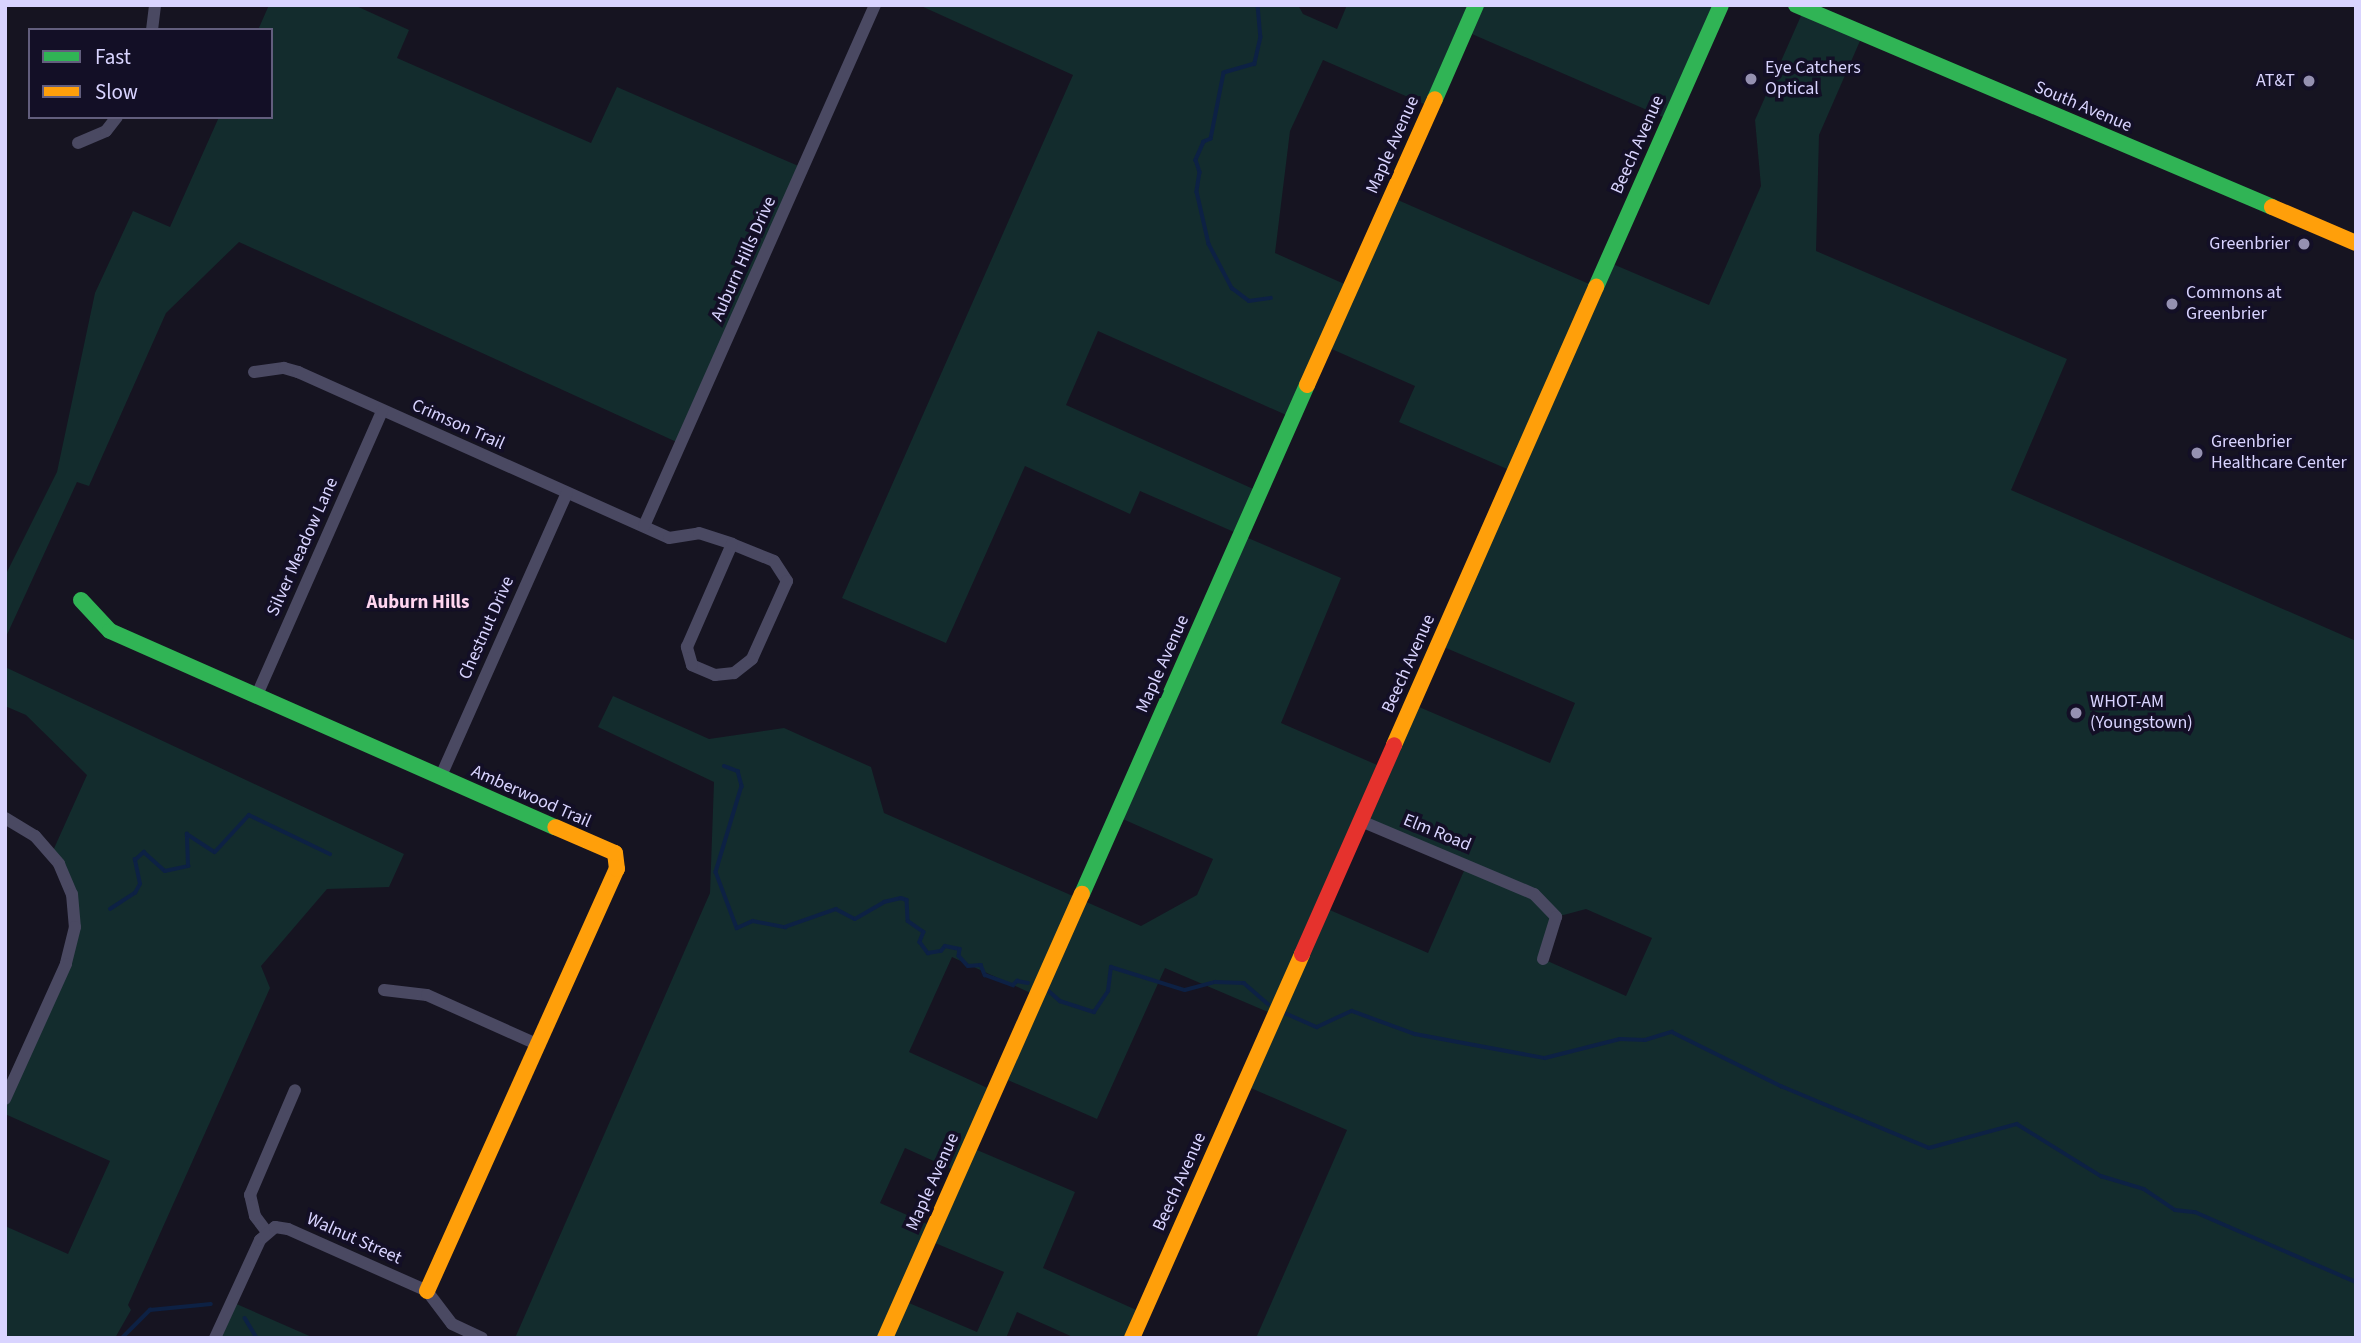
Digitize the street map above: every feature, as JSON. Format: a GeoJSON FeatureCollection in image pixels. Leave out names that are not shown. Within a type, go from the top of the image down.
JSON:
{"type":"FeatureCollection","features":[{"type":"Feature","properties":{"kind":"street"},"geometry":{"type":"LineString","coordinates":[[152,28],[155,5]]}},
{"type":"Feature","properties":{"kind":"street","name":"Auburn Hills Drive"},"geometry":{"type":"LineString","coordinates":[[644,526],[875,5]]}},
{"type":"Feature","properties":{"kind":"street","name":"Maple Avenue"},"geometry":{"type":"LineString","coordinates":[[885,1338],[1476,5]]}},
{"type":"Feature","properties":{"kind":"street","name":"Beech Avenue"},"geometry":{"type":"LineString","coordinates":[[1132,1338],[1721,5]]}},
{"type":"Feature","properties":{"kind":"street","name":"South Avenue"},"geometry":{"type":"LineString","coordinates":[[1796,5],[2356,243]]}},
{"type":"Feature","properties":{"kind":"street"},"geometry":{"type":"LineString","coordinates":[[78,143],[106,131],[115,119]]}},
{"type":"Feature","properties":{"kind":"street","name":"Crimson Trail"},"geometry":{"type":"LineString","coordinates":[[254,372],[284,368],[298,372],[669,538],[699,533],[732,544],[780,565],[786,589],[752,659],[734,673],[706,674],[690,663],[688,640],[732,544]]}},
{"type":"Feature","properties":{"kind":"street","name":"Silver Meadow Lane"},"geometry":{"type":"LineString","coordinates":[[256,697],[382,411]]}},
{"type":"Feature","properties":{"kind":"street","name":"Chestnut Drive"},"geometry":{"type":"LineString","coordinates":[[440,778],[567,493]]}},
{"type":"Feature","properties":{"kind":"street","name":"Amberwood Trail"},"geometry":{"type":"LineString","coordinates":[[81,600],[110,631],[578,841],[611,849],[618,859],[539,1045],[427,1291]]}},
{"type":"Feature","properties":{"kind":"street"},"geometry":{"type":"LineString","coordinates":[[5,818],[25,828],[51,852],[67,881],[75,913],[66,964],[5,1099]]}},
{"type":"Feature","properties":{"kind":"street","name":"Elm Road"},"geometry":{"type":"LineString","coordinates":[[1361,821],[1500,877],[1534,894],[1556,917],[1543,959]]}},
{"type":"Feature","properties":{"kind":"street"},"geometry":{"type":"LineString","coordinates":[[384,990],[427,995],[539,1045]]}},
{"type":"Feature","properties":{"kind":"street"},"geometry":{"type":"LineString","coordinates":[[215,1338],[267,1232],[255,1216],[250,1195],[295,1090]]}},
{"type":"Feature","properties":{"kind":"street","name":"Walnut Street"},"geometry":{"type":"LineString","coordinates":[[267,1232],[288,1229],[427,1291],[452,1324],[482,1338]]}},
{"type":"Feature","properties":{"kind":"green space"},"geometry":{"type":"Polygon","coordinates":[[[269,5],[354,5],[409,30],[397,58],[591,143],[617,87],[803,168],[681,444],[239,242],[166,313],[89,486],[77,482],[5,639],[5,576],[57,472],[95,293],[133,211],[170,227],[218,119],[273,119],[273,28],[259,28],[269,5]]]}},
{"type":"Feature","properties":{"kind":"green space"},"geometry":{"type":"Polygon","coordinates":[[[919,5],[1298,5],[1303,14],[1337,29],[1347,5],[1721,5],[1670,120],[1465,31],[1431,107],[1323,60],[1290,131],[1275,253],[1351,287],[1391,197],[1596,287],[1608,262],[1709,305],[1761,186],[1755,120],[1804,9],[1863,34],[1819,135],[1816,251],[2067,359],[2011,490],[2356,641],[2356,1338],[1256,1338],[1347,1130],[1244,1085],[1275,1015],[1165,968],[1097,1119],[1001,1077],[1037,996],[952,957],[909,1052],[994,1091],[970,1147],[1075,1192],[1043,1268],[1143,1313],[1132,1338],[1075,1338],[1017,1312],[1006,1338],[515,1338],[710,893],[714,782],[598,727],[613,696],[709,739],[784,728],[871,767],[884,813],[1141,926],[1197,895],[1213,859],[1116,816],[1241,535],[1140,491],[1130,514],[1025,466],[946,643],[842,598],[1073,75],[919,5]],[[1098,331],[1066,405],[1260,492],[1241,535],[1341,578],[1281,723],[1384,768],[1412,704],[1550,763],[1575,703],[1439,645],[1514,472],[1399,422],[1415,386],[1325,346],[1293,418],[1098,331]],[[1361,821],[1323,907],[1428,953],[1467,864],[1361,821]],[[1586,909],[1556,917],[1543,959],[1626,996],[1652,938],[1586,909]],[[905,1148],[880,1203],[934,1227],[958,1172],[905,1148]],[[928,1240],[902,1300],[977,1332],[1004,1272],[928,1240]]]}},
{"type":"Feature","properties":{"kind":"green space"},"geometry":{"type":"Polygon","coordinates":[[[5,667],[404,854],[389,887],[327,889],[261,966],[270,988],[128,1305],[131,1310],[115,1338],[5,1338],[5,1226],[68,1254],[110,1161],[5,1114],[5,1099],[66,964],[75,913],[52,853],[87,775],[26,715],[5,706],[5,667]]]}},
{"type":"Feature","properties":{"kind":"green space"},"geometry":{"type":"Polygon","coordinates":[[[232,1302],[314,1338],[215,1338],[232,1302]]]}},
{"type":"Feature","properties":{"kind":"waterway"},"geometry":{"type":"LineString","coordinates":[[1258,5],[1261,37],[1255,64],[1224,73],[1211,139],[1204,142],[1196,160],[1200,172],[1197,192],[1209,244],[1232,288],[1249,301],[1271,298]]}},
{"type":"Feature","properties":{"kind":"waterway"},"geometry":{"type":"LineString","coordinates":[[724,766],[738,771],[742,786],[716,872],[737,928],[753,921],[785,927],[836,909],[855,919],[884,902],[901,898],[907,900],[908,921],[924,932],[920,942],[928,953],[941,951],[945,946],[960,949],[959,956],[968,966],[981,965],[985,975],[1013,985],[1017,981],[1028,983]]}},
{"type":"Feature","properties":{"kind":"waterway"},"geometry":{"type":"LineString","coordinates":[[110,909],[135,893],[140,884],[135,860],[144,852],[165,871],[188,866],[187,834],[215,852],[249,815],[330,854]]}},
{"type":"Feature","properties":{"kind":"waterway"},"geometry":{"type":"LineString","coordinates":[[1049,991],[1060,1001],[1094,1012],[1108,991],[1111,967],[1185,990],[1215,982],[1244,983],[1268,1004]]}},
{"type":"Feature","properties":{"kind":"waterway"},"geometry":{"type":"LineString","coordinates":[[1285,1013],[1317,1027],[1352,1011],[1415,1034],[1545,1058],[1620,1039],[1645,1040],[1672,1032],[1781,1086],[1929,1148],[2017,1124],[2101,1176],[2144,1189],[2175,1210],[2195,1212],[2356,1282]]}},
{"type":"Feature","properties":{"kind":"waterway"},"geometry":{"type":"LineString","coordinates":[[122,1338],[150,1310],[211,1304]]}},
{"type":"Feature","properties":{"kind":"waterway"},"geometry":{"type":"LineString","coordinates":[[245,1318],[257,1338]]}},
{"type":"Feature","properties":{"kind":"traffic: fast"},"geometry":{"type":"LineString","coordinates":[[1435,99],[1476,5]]}},
{"type":"Feature","properties":{"kind":"traffic: fast"},"geometry":{"type":"LineString","coordinates":[[1596,287],[1721,5]]}},
{"type":"Feature","properties":{"kind":"traffic: fast"},"geometry":{"type":"LineString","coordinates":[[1796,5],[2272,207]]}},
{"type":"Feature","properties":{"kind":"traffic: fast"},"geometry":{"type":"LineString","coordinates":[[1082,894],[1307,385]]}},
{"type":"Feature","properties":{"kind":"traffic: fast"},"geometry":{"type":"LineString","coordinates":[[81,600],[110,631],[555,827]]}},
{"type":"Feature","properties":{"kind":"traffic: slow"},"geometry":{"type":"LineString","coordinates":[[1307,385],[1435,99]]}},
{"type":"Feature","properties":{"kind":"traffic: slow"},"geometry":{"type":"LineString","coordinates":[[2272,207],[2356,243]]}},
{"type":"Feature","properties":{"kind":"traffic: slow"},"geometry":{"type":"LineString","coordinates":[[1394,745],[1596,287]]}},
{"type":"Feature","properties":{"kind":"traffic: slow"},"geometry":{"type":"LineString","coordinates":[[427,1291],[617,869],[615,853],[555,827]]}},
{"type":"Feature","properties":{"kind":"traffic: slow"},"geometry":{"type":"LineString","coordinates":[[885,1338],[1082,894]]}},
{"type":"Feature","properties":{"kind":"traffic: slow"},"geometry":{"type":"LineString","coordinates":[[1132,1338],[1302,954]]}},
{"type":"Feature","properties":{"kind":"traffic: jam"},"geometry":{"type":"LineString","coordinates":[[1302,954],[1394,745]]}},
{"type":"Feature","properties":{"kind":"place","name":"Eye Catchers Optical"},"geometry":{"type":"Point","coordinates":[1751,79]}},
{"type":"Feature","properties":{"kind":"place","name":"AT&T"},"geometry":{"type":"Point","coordinates":[2309,81]}},
{"type":"Feature","properties":{"kind":"place","name":"Greenbrier"},"geometry":{"type":"Point","coordinates":[2304,244]}},
{"type":"Feature","properties":{"kind":"place","name":"Commons at Greenbrier"},"geometry":{"type":"Point","coordinates":[2172,304]}},
{"type":"Feature","properties":{"kind":"place","name":"Greenbrier Healthcare Center"},"geometry":{"type":"Point","coordinates":[2197,453]}},
{"type":"Feature","properties":{"kind":"place","name":"WHOT-AM (Youngstown)"},"geometry":{"type":"Point","coordinates":[2076,713]}},
{"type":"Feature","properties":{"kind":"district","name":"Auburn Hills"},"geometry":{"type":"Point","coordinates":[418,603]}}]}
